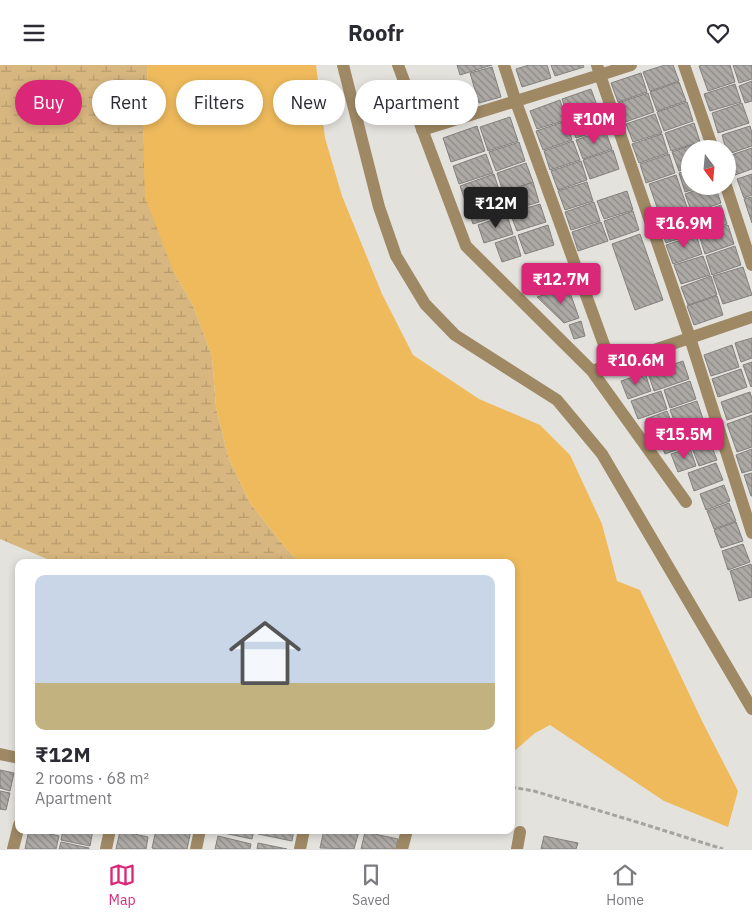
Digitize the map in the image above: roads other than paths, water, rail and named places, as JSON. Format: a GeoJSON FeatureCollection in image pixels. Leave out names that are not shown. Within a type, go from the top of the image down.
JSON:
{"type":"FeatureCollection","features":[{"type":"Feature","properties":{"kind":"street"},"geometry":{"type":"LineString","coordinates":[[343,65],[379,207],[396,256],[425,303],[455,335],[557,400],[602,454],[752,709]]}},
{"type":"Feature","properties":{"kind":"street"},"geometry":{"type":"LineString","coordinates":[[398,65],[466,246],[592,371],[686,503]]}},
{"type":"Feature","properties":{"kind":"street"},"geometry":{"type":"LineString","coordinates":[[504,65],[611,365]]}},
{"type":"Feature","properties":{"kind":"street"},"geometry":{"type":"LineString","coordinates":[[422,130],[516,102],[599,70],[631,65]]}},
{"type":"Feature","properties":{"kind":"street"},"geometry":{"type":"LineString","coordinates":[[684,65],[710,140]]}},
{"type":"Feature","properties":{"kind":"street"},"geometry":{"type":"LineString","coordinates":[[599,70],[690,338],[752,533]]}},
{"type":"Feature","properties":{"kind":"street"},"geometry":{"type":"LineString","coordinates":[[729,195],[752,265]]}},
{"type":"Feature","properties":{"kind":"street"},"geometry":{"type":"LineString","coordinates":[[592,371],[752,317]]}},
{"type":"Feature","properties":{"kind":"street"},"geometry":{"type":"LineString","coordinates":[[0,754],[15,757]]}},
{"type":"Feature","properties":{"kind":"street"},"geometry":{"type":"LineString","coordinates":[[517,849],[520,832]]}},
{"type":"Feature","properties":{"kind":"street"},"geometry":{"type":"LineString","coordinates":[[13,849],[17,834]]}},
{"type":"Feature","properties":{"kind":"street"},"geometry":{"type":"LineString","coordinates":[[106,849],[109,834]]}},
{"type":"Feature","properties":{"kind":"street"},"geometry":{"type":"LineString","coordinates":[[196,849],[199,834]]}},
{"type":"Feature","properties":{"kind":"street"},"geometry":{"type":"LineString","coordinates":[[300,849],[303,834]]}},
{"type":"Feature","properties":{"kind":"street"},"geometry":{"type":"LineString","coordinates":[[402,849],[406,834]]}}]}
